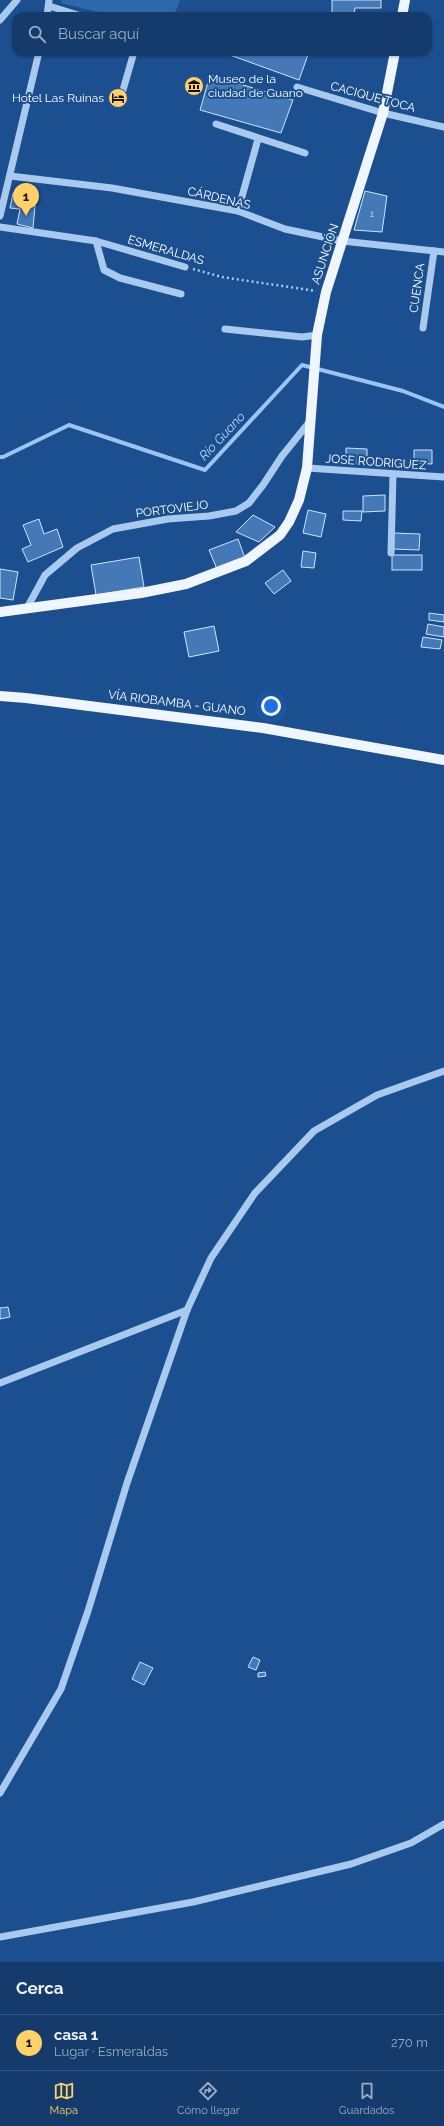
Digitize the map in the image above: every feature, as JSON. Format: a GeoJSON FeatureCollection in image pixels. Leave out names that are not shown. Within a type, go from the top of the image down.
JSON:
{"type":"FeatureCollection","features":[{"type":"Feature","properties":{"kind":"main road"},"geometry":{"type":"LineString","coordinates":[[403,12],[405,0]]}},
{"type":"Feature","properties":{"kind":"main road","name":"ASUNCIÓN"},"geometry":{"type":"LineString","coordinates":[[307,468],[317,352],[317,335],[326,292],[383,113],[394,56]]}},
{"type":"Feature","properties":{"kind":"main road"},"geometry":{"type":"LineString","coordinates":[[0,612],[141,593],[186,584],[246,561],[280,535],[289,522],[299,500],[307,468]]}},
{"type":"Feature","properties":{"kind":"main road","name":"VÍA RIOBAMBA - GUANO"},"geometry":{"type":"LineString","coordinates":[[0,696],[56,701],[263,728],[444,760]]}},
{"type":"Feature","properties":{"kind":"street"},"geometry":{"type":"LineString","coordinates":[[0,20],[17,0]]}},
{"type":"Feature","properties":{"kind":"street"},"geometry":{"type":"LineString","coordinates":[[49,3],[71,12]]}},
{"type":"Feature","properties":{"kind":"street"},"geometry":{"type":"LineString","coordinates":[[0,216],[38,56]]}},
{"type":"Feature","properties":{"kind":"street"},"geometry":{"type":"LineString","coordinates":[[121,98],[133,56]]}},
{"type":"Feature","properties":{"kind":"street","name":"CACIQUE TOCA"},"geometry":{"type":"LineString","coordinates":[[296,87],[383,113],[444,127]]}},
{"type":"Feature","properties":{"kind":"street"},"geometry":{"type":"LineString","coordinates":[[216,124],[258,139],[305,153]]}},
{"type":"Feature","properties":{"kind":"street"},"geometry":{"type":"LineString","coordinates":[[238,211],[258,139]]}},
{"type":"Feature","properties":{"kind":"street","name":"CÁRDENAS"},"geometry":{"type":"LineString","coordinates":[[10,176],[112,188],[238,211],[285,229],[342,241],[444,252]]}},
{"type":"Feature","properties":{"kind":"street","name":"ESMERALDAS"},"geometry":{"type":"LineString","coordinates":[[0,227],[96,241],[185,267]]}},
{"type":"Feature","properties":{"kind":"street"},"geometry":{"type":"LineString","coordinates":[[96,241],[104,270],[120,278],[181,294]]}},
{"type":"Feature","properties":{"kind":"street","name":"CUENCA"},"geometry":{"type":"LineString","coordinates":[[423,328],[434,251]]}},
{"type":"Feature","properties":{"kind":"street"},"geometry":{"type":"LineString","coordinates":[[225,329],[302,337],[317,335]]}},
{"type":"Feature","properties":{"kind":"street","name":"PORTOVIEJO"},"geometry":{"type":"LineString","coordinates":[[27,608],[45,576],[77,548],[113,529],[168,519],[209,516],[236,511],[249,503],[282,456],[311,420]]}},
{"type":"Feature","properties":{"kind":"street","name":"JOSE RODRIGUEZ"},"geometry":{"type":"LineString","coordinates":[[307,468],[444,478]]}},
{"type":"Feature","properties":{"kind":"street"},"geometry":{"type":"LineString","coordinates":[[391,553],[393,475]]}},
{"type":"Feature","properties":{"kind":"street"},"geometry":{"type":"LineString","coordinates":[[0,1793],[61,1689],[88,1611],[127,1483],[187,1310],[211,1258],[255,1193],[314,1131],[377,1095],[444,1071]]}},
{"type":"Feature","properties":{"kind":"street"},"geometry":{"type":"LineString","coordinates":[[0,1383],[187,1310]]}},
{"type":"Feature","properties":{"kind":"street"},"geometry":{"type":"LineString","coordinates":[[0,1937],[193,1902],[351,1864],[411,1843],[444,1824]]}},
{"type":"Feature","properties":{"kind":"path","name":"ESMERALDAS"},"geometry":{"type":"LineString","coordinates":[[185,267],[222,277],[326,292]]}},
{"type":"Feature","properties":{"kind":"shaded area"},"geometry":{"type":"Polygon","coordinates":[[[62,0],[180,0],[176,12],[98,12],[61,3],[62,0]]]}},
{"type":"Feature","properties":{"kind":"building"},"geometry":{"type":"Polygon","coordinates":[[[332,0],[381,0],[381,8],[355,8],[354,12],[332,12],[332,0]]]}},
{"type":"Feature","properties":{"kind":"building"},"geometry":{"type":"Polygon","coordinates":[[[233,56],[308,56],[299,80],[233,56]]]}},
{"type":"Feature","properties":{"kind":"building"},"geometry":{"type":"Polygon","coordinates":[[[210,75],[293,100],[281,133],[200,110],[210,75]]]}},
{"type":"Feature","properties":{"kind":"building"},"geometry":{"type":"Polygon","coordinates":[[[365,191],[387,196],[382,232],[354,230],[365,191]]]}},
{"type":"Feature","properties":{"kind":"building"},"geometry":{"type":"Polygon","coordinates":[[[13,193],[36,195],[33,228],[17,224],[20,209],[10,208],[13,193]]]}},
{"type":"Feature","properties":{"kind":"building"},"geometry":{"type":"Polygon","coordinates":[[[346,448],[367,449],[367,464],[346,464],[346,448]]]}},
{"type":"Feature","properties":{"kind":"building"},"geometry":{"type":"Polygon","coordinates":[[[414,450],[432,450],[432,464],[414,463],[414,450]]]}},
{"type":"Feature","properties":{"kind":"building"},"geometry":{"type":"Polygon","coordinates":[[[385,495],[385,511],[363,512],[363,496],[385,495]]]}},
{"type":"Feature","properties":{"kind":"building"},"geometry":{"type":"Polygon","coordinates":[[[308,510],[326,514],[321,537],[303,533],[308,510]]]}},
{"type":"Feature","properties":{"kind":"building"},"geometry":{"type":"Polygon","coordinates":[[[343,511],[362,511],[361,521],[343,520],[343,511]]]}},
{"type":"Feature","properties":{"kind":"building"},"geometry":{"type":"Polygon","coordinates":[[[253,515],[275,527],[259,542],[236,532],[253,515]]]}},
{"type":"Feature","properties":{"kind":"building"},"geometry":{"type":"Polygon","coordinates":[[[39,519],[44,534],[57,529],[63,547],[28,562],[22,549],[31,545],[23,525],[39,519]]]}},
{"type":"Feature","properties":{"kind":"building"},"geometry":{"type":"Polygon","coordinates":[[[394,533],[420,534],[419,550],[393,549],[394,533]]]}},
{"type":"Feature","properties":{"kind":"building"},"geometry":{"type":"Polygon","coordinates":[[[238,539],[245,558],[217,569],[209,550],[238,539]]]}},
{"type":"Feature","properties":{"kind":"building"},"geometry":{"type":"Polygon","coordinates":[[[303,551],[316,553],[314,568],[301,567],[303,551]]]}},
{"type":"Feature","properties":{"kind":"building"},"geometry":{"type":"Polygon","coordinates":[[[392,555],[422,555],[422,570],[392,570],[392,555]]]}},
{"type":"Feature","properties":{"kind":"building"},"geometry":{"type":"Polygon","coordinates":[[[139,557],[144,587],[96,595],[91,565],[139,557]]]}},
{"type":"Feature","properties":{"kind":"building"},"geometry":{"type":"Polygon","coordinates":[[[0,569],[18,572],[13,600],[0,598],[0,569]]]}},
{"type":"Feature","properties":{"kind":"building"},"geometry":{"type":"Polygon","coordinates":[[[283,570],[291,581],[274,594],[265,583],[283,570]]]}},
{"type":"Feature","properties":{"kind":"building"},"geometry":{"type":"Polygon","coordinates":[[[429,613],[444,615],[444,622],[429,620],[429,613]]]}},
{"type":"Feature","properties":{"kind":"building"},"geometry":{"type":"Polygon","coordinates":[[[428,624],[444,627],[444,637],[426,634],[428,624]]]}},
{"type":"Feature","properties":{"kind":"building"},"geometry":{"type":"Polygon","coordinates":[[[214,626],[219,651],[189,657],[184,632],[214,626]]]}},
{"type":"Feature","properties":{"kind":"building"},"geometry":{"type":"Polygon","coordinates":[[[423,637],[442,640],[440,649],[421,647],[423,637]]]}},
{"type":"Feature","properties":{"kind":"building"},"geometry":{"type":"Polygon","coordinates":[[[8,1307],[10,1317],[0,1319],[0,1308],[8,1307]]]}},
{"type":"Feature","properties":{"kind":"building"},"geometry":{"type":"Polygon","coordinates":[[[253,1657],[260,1660],[256,1670],[248,1667],[253,1657]]]}},
{"type":"Feature","properties":{"kind":"building"},"geometry":{"type":"Polygon","coordinates":[[[140,1662],[153,1668],[144,1685],[132,1679],[140,1662]]]}},
{"type":"Feature","properties":{"kind":"building"},"geometry":{"type":"Polygon","coordinates":[[[265,1672],[266,1676],[258,1677],[258,1673],[265,1672]]]}},
{"type":"Feature","properties":{"kind":"waterway","name":"Río Guano"},"geometry":{"type":"LineString","coordinates":[[0,457],[3,457],[69,425],[205,470],[302,365],[403,391],[444,407]]}},
{"type":"Feature","properties":{"kind":"place","name":"Museo de la ciudad de Guano"},"geometry":{"type":"Point","coordinates":[194,86]}},
{"type":"Feature","properties":{"kind":"place","name":"Hotel Las Ruinas"},"geometry":{"type":"Point","coordinates":[118,98]}},
{"type":"Feature","properties":{"kind":"place","name":"casa 1"},"geometry":{"type":"Point","coordinates":[26,216]}}]}
